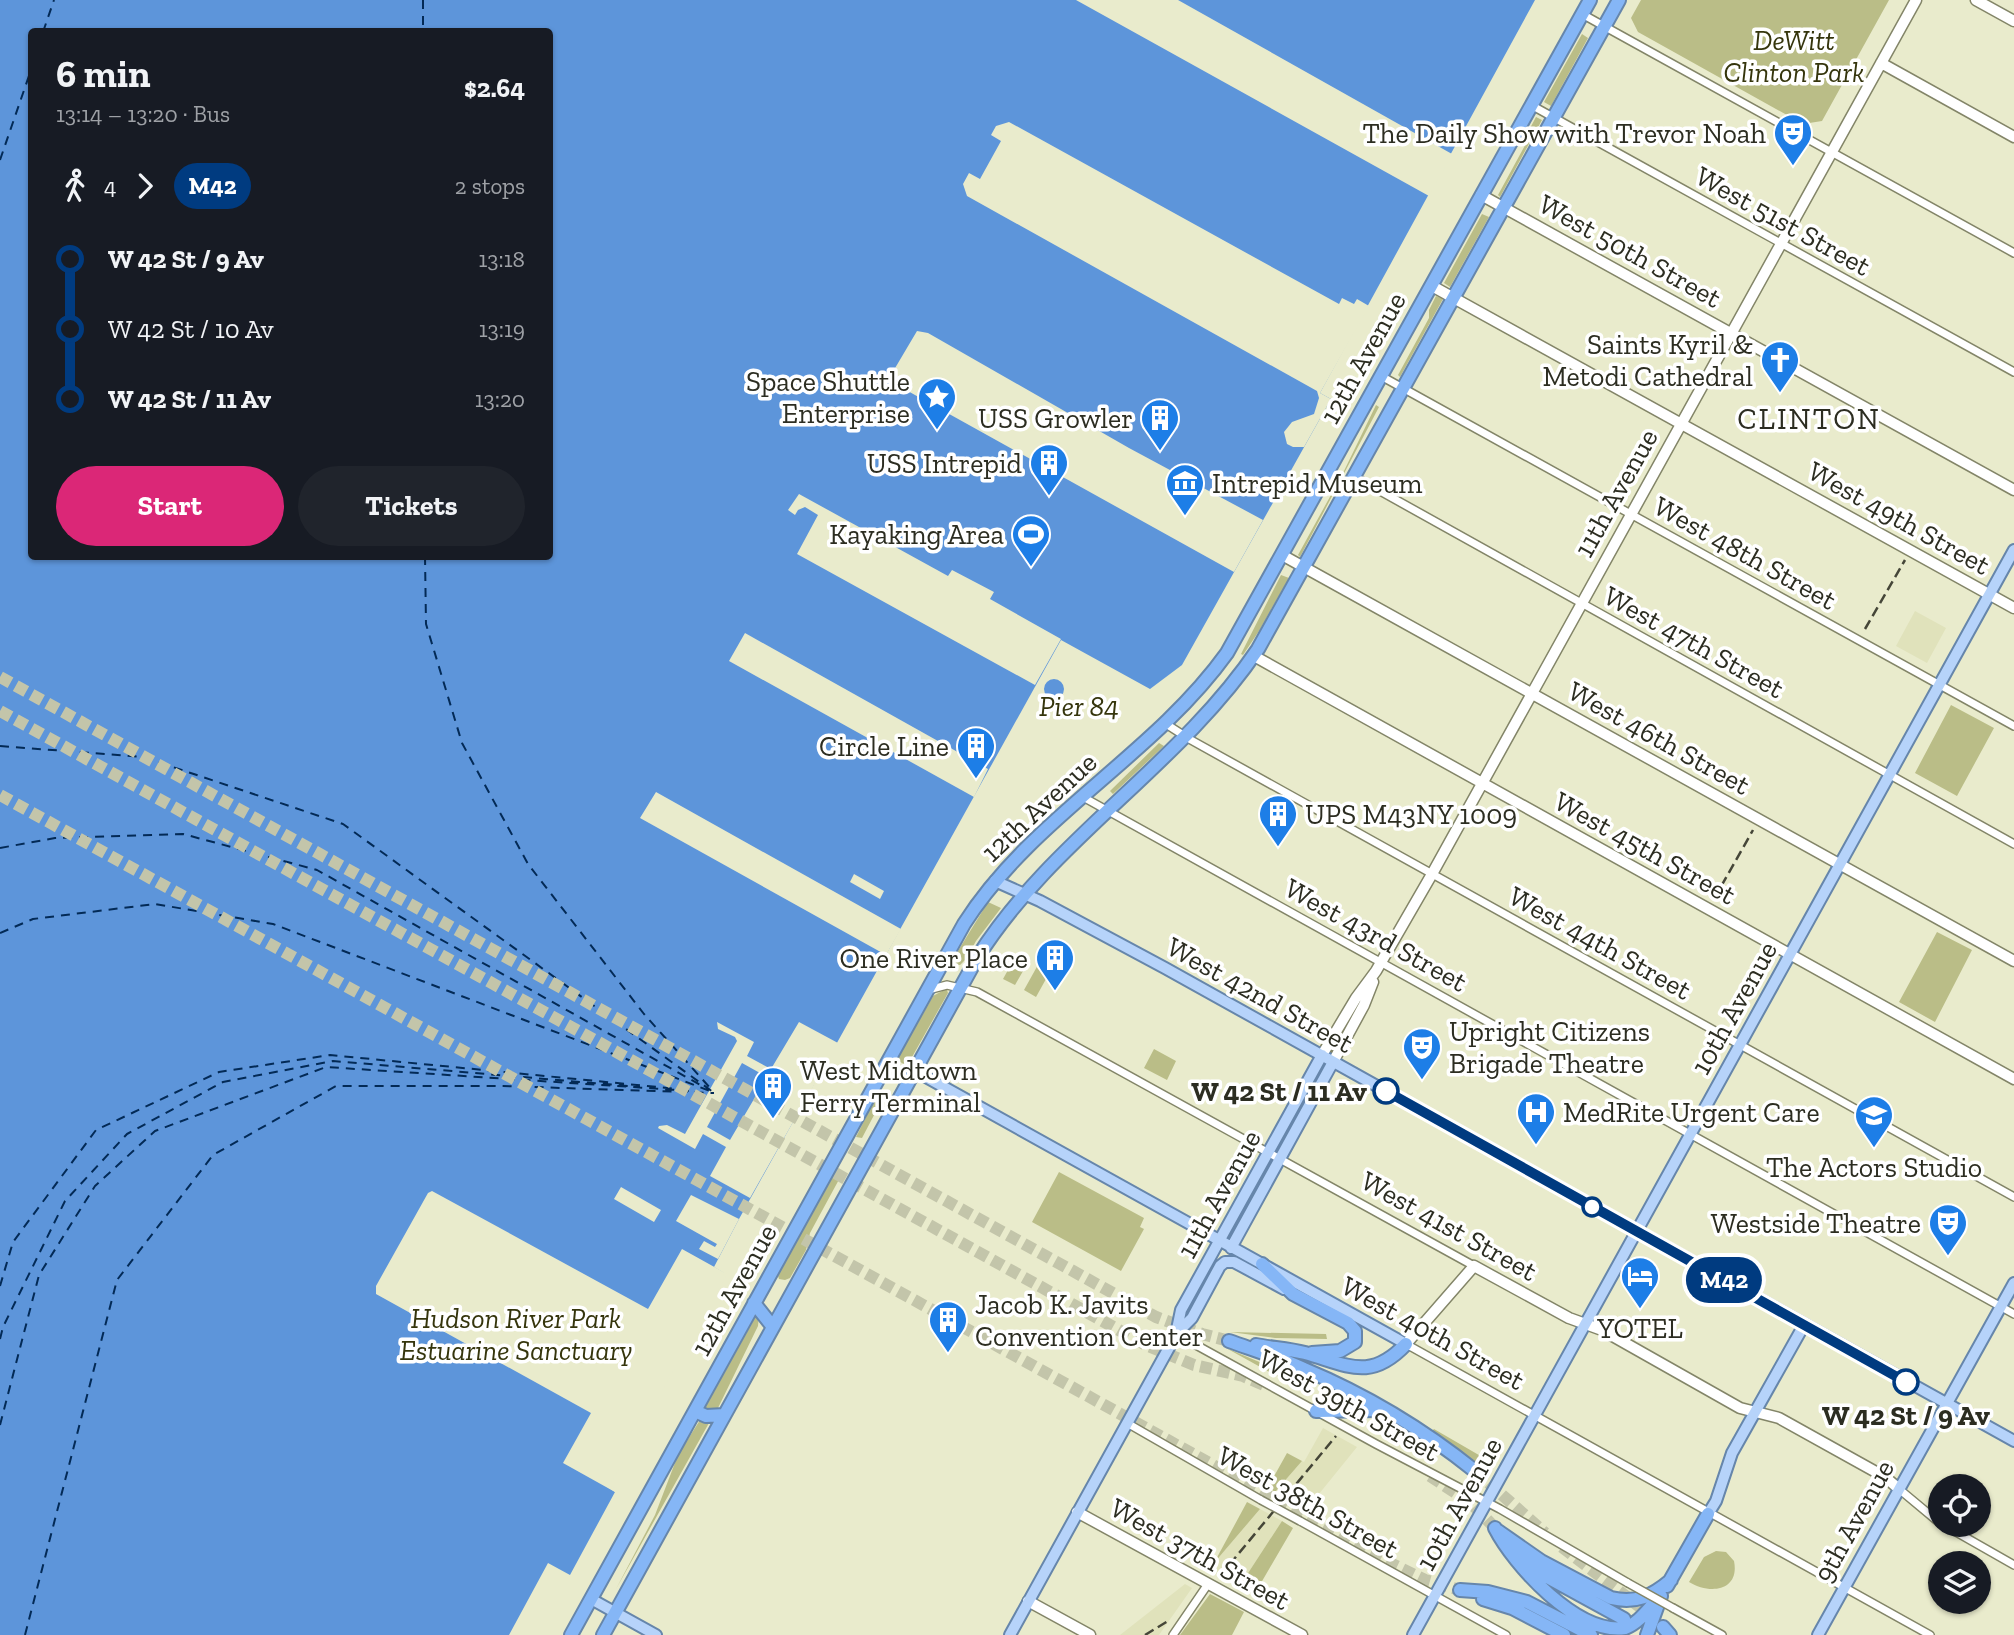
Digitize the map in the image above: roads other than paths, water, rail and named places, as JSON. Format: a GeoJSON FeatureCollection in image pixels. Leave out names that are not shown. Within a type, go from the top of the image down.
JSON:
{"type":"FeatureCollection","features":[{"type":"Feature","properties":{"kind":"highway","name":"12th Avenue"},"geometry":{"type":"LineString","coordinates":[[571,1635],[964,924],[995,881],[1083,797],[1166,724],[1192,697],[1227,653],[1590,0]]}},
{"type":"Feature","properties":{"kind":"highway","name":"12th Avenue"},"geometry":{"type":"LineString","coordinates":[[603,1635],[988,941],[1025,894],[1185,736],[1221,698],[1254,656],[1619,0]]}},
{"type":"Feature","properties":{"kind":"highway"},"geometry":{"type":"LineString","coordinates":[[1370,397],[1392,410]]}},
{"type":"Feature","properties":{"kind":"highway"},"geometry":{"type":"LineString","coordinates":[[1262,1264],[1293,1294],[1348,1324],[1356,1335],[1355,1342],[1346,1349],[1305,1353]]}},
{"type":"Feature","properties":{"kind":"highway"},"geometry":{"type":"LineString","coordinates":[[754,1303],[773,1327]]}},
{"type":"Feature","properties":{"kind":"highway"},"geometry":{"type":"LineString","coordinates":[[1406,1344],[1384,1362],[1362,1368],[1339,1365],[1305,1353],[1229,1341],[1304,1369],[1386,1412],[1434,1441],[1475,1471]]}},
{"type":"Feature","properties":{"kind":"highway"},"geometry":{"type":"LineString","coordinates":[[1316,1411],[1370,1409],[1386,1412]]}},
{"type":"Feature","properties":{"kind":"highway"},"geometry":{"type":"LineString","coordinates":[[695,1411],[706,1416],[724,1415]]}},
{"type":"Feature","properties":{"kind":"highway"},"geometry":{"type":"LineString","coordinates":[[1625,1635],[1642,1626],[1709,1514]]}},
{"type":"Feature","properties":{"kind":"highway"},"geometry":{"type":"LineString","coordinates":[[1495,1528],[1541,1561],[1611,1598],[1623,1601],[1647,1597],[1671,1580]]}},
{"type":"Feature","properties":{"kind":"highway"},"geometry":{"type":"LineString","coordinates":[[1495,1528],[1506,1549],[1535,1585],[1573,1616],[1591,1626],[1607,1630],[1629,1626],[1661,1596]]}},
{"type":"Feature","properties":{"kind":"highway"},"geometry":{"type":"LineString","coordinates":[[1495,1528],[1534,1569],[1624,1619]]}},
{"type":"Feature","properties":{"kind":"highway"},"geometry":{"type":"LineString","coordinates":[[1560,1634],[1512,1608],[1460,1590],[1488,1592],[1527,1602],[1592,1635]]}},
{"type":"Feature","properties":{"kind":"highway"},"geometry":{"type":"LineString","coordinates":[[1647,1635],[1661,1596]]}},
{"type":"Feature","properties":{"kind":"main road","name":"11th Avenue"},"geometry":{"type":"LineString","coordinates":[[1176,1334],[1181,1310],[1219,1239],[1322,1055],[1356,998],[1379,967],[1432,874],[1916,0]]}},
{"type":"Feature","properties":{"kind":"main road"},"geometry":{"type":"LineString","coordinates":[[1976,0],[2014,21]]}},
{"type":"Feature","properties":{"kind":"main road"},"geometry":{"type":"LineString","coordinates":[[1881,63],[2014,137]]}},
{"type":"Feature","properties":{"kind":"main road","name":"West 50th Street"},"geometry":{"type":"LineString","coordinates":[[1482,195],[2014,490]]}},
{"type":"Feature","properties":{"kind":"main road","name":"West 49th Street"},"geometry":{"type":"LineString","coordinates":[[1432,286],[2014,608]]}},
{"type":"Feature","properties":{"kind":"main road","name":"10th Avenue"},"geometry":{"type":"LineString","coordinates":[[1413,1635],[2014,550]]}},
{"type":"Feature","properties":{"kind":"main road","name":"West 46th Street"},"geometry":{"type":"LineString","coordinates":[[1282,555],[2014,961]]}},
{"type":"Feature","properties":{"kind":"main road","name":"West 45th Street"},"geometry":{"type":"LineString","coordinates":[[1254,656],[2014,1079]]}},
{"type":"Feature","properties":{"kind":"main road","name":"West 42nd Street"},"geometry":{"type":"LineString","coordinates":[[995,881],[1025,894],[1322,1055],[2014,1441]]}},
{"type":"Feature","properties":{"kind":"main road","name":"11th Avenue"},"geometry":{"type":"LineString","coordinates":[[1231,1248],[1334,1062],[1364,1005],[1379,967]]}},
{"type":"Feature","properties":{"kind":"main road","name":"West 40th Street"},"geometry":{"type":"LineString","coordinates":[[915,1070],[1406,1344]]}},
{"type":"Feature","properties":{"kind":"main road","name":"11th Avenue"},"geometry":{"type":"LineString","coordinates":[[1010,1635],[1176,1334],[1192,1318],[1220,1266],[1228,1261],[1293,1294]]}},
{"type":"Feature","properties":{"kind":"main road"},"geometry":{"type":"LineString","coordinates":[[1406,1344],[1474,1266]]}},
{"type":"Feature","properties":{"kind":"main road","name":"West 41st Street"},"geometry":{"type":"LineString","coordinates":[[1474,1266],[1569,1318],[1602,1330],[1741,1408],[1779,1418],[1885,1478],[1899,1489]]}},
{"type":"Feature","properties":{"kind":"main road","name":"9th Avenue"},"geometry":{"type":"LineString","coordinates":[[1818,1635],[2014,1283]]}},
{"type":"Feature","properties":{"kind":"main road"},"geometry":{"type":"LineString","coordinates":[[1709,1514],[1721,1488],[1726,1467],[1804,1325]]}},
{"type":"Feature","properties":{"kind":"main road","name":"West 37th Street"},"geometry":{"type":"LineString","coordinates":[[1077,1512],[1302,1635]]}},
{"type":"Feature","properties":{"kind":"main road"},"geometry":{"type":"LineString","coordinates":[[591,1600],[656,1635]]}},
{"type":"Feature","properties":{"kind":"main road"},"geometry":{"type":"LineString","coordinates":[[1028,1601],[1090,1635]]}},
{"type":"Feature","properties":{"kind":"street"},"geometry":{"type":"LineString","coordinates":[[1582,14],[2014,253]]}},
{"type":"Feature","properties":{"kind":"street","name":"West 51st Street"},"geometry":{"type":"LineString","coordinates":[[1531,105],[2014,373]]}},
{"type":"Feature","properties":{"kind":"street","name":"West 48th Street"},"geometry":{"type":"LineString","coordinates":[[1381,376],[2014,726]]}},
{"type":"Feature","properties":{"kind":"street","name":"West 47th Street"},"geometry":{"type":"LineString","coordinates":[[1355,477],[2014,844]]}},
{"type":"Feature","properties":{"kind":"street","name":"West 44th Street"},"geometry":{"type":"LineString","coordinates":[[1166,724],[2014,1197]]}},
{"type":"Feature","properties":{"kind":"street","name":"West 43rd Street"},"geometry":{"type":"LineString","coordinates":[[1083,797],[1379,967],[1503,1030],[2014,1314]]}},
{"type":"Feature","properties":{"kind":"street","name":"West 41st Street"},"geometry":{"type":"LineString","coordinates":[[928,990],[947,985],[977,992],[1474,1266]]}},
{"type":"Feature","properties":{"kind":"street","name":"West 39th Street"},"geometry":{"type":"LineString","coordinates":[[1176,1334],[1722,1635]]}},
{"type":"Feature","properties":{"kind":"street","name":"West 40th Street"},"geometry":{"type":"LineString","coordinates":[[1406,1344],[1930,1635]]}},
{"type":"Feature","properties":{"kind":"street","name":"West 38th Street"},"geometry":{"type":"LineString","coordinates":[[1127,1423],[1506,1635]]}},
{"type":"Feature","properties":{"kind":"street","name":"West 41st Street"},"geometry":{"type":"LineString","coordinates":[[1899,1489],[1928,1513]]}},
{"type":"Feature","properties":{"kind":"street","name":"West 41st Street"},"geometry":{"type":"LineString","coordinates":[[1964,1537],[2014,1565]]}},
{"type":"Feature","properties":{"kind":"street"},"geometry":{"type":"LineString","coordinates":[[1173,1635],[1208,1584]]}},
{"type":"Feature","properties":{"kind":"water"},"geometry":{"type":"Polygon","coordinates":[[[0,0],[1535,0],[1320,393],[1331,399],[1182,665],[1150,689],[1061,640],[739,1219],[714,1267],[724,1273],[606,1486],[615,1492],[570,1575],[548,1563],[509,1635],[0,1635],[0,0]]]}},
{"type":"Feature","properties":{"kind":"water"},"geometry":{"type":"Polygon","coordinates":[[[1054,679],[1061,682],[1064,689],[1061,696],[1054,699],[1047,696],[1044,689],[1047,682],[1054,679]]]}},
{"type":"Feature","properties":{"kind":"tunnel"},"geometry":{"type":"LineString","coordinates":[[0,677],[1156,1317],[1229,1341]]}},
{"type":"Feature","properties":{"kind":"tunnel"},"geometry":{"type":"LineString","coordinates":[[0,711],[1146,1345],[1194,1365],[1243,1376],[1264,1385]]}},
{"type":"Feature","properties":{"kind":"tunnel"},"geometry":{"type":"LineString","coordinates":[[0,795],[1392,1564],[1425,1580],[1460,1590]]}},
{"type":"Feature","properties":{"kind":"tunnel"},"geometry":{"type":"LineString","coordinates":[[1475,1471],[1545,1533]]}},
{"type":"Feature","properties":{"kind":"tunnel"},"geometry":{"type":"LineString","coordinates":[[1430,1476],[1471,1503],[1495,1528]]}},
{"type":"Feature","properties":{"kind":"tunnel"},"geometry":{"type":"LineString","coordinates":[[1562,1547],[1653,1617]]}},
{"type":"Feature","properties":{"kind":"railway"},"geometry":{"type":"LineString","coordinates":[[1865,629],[1905,560]]}},
{"type":"Feature","properties":{"kind":"railway"},"geometry":{"type":"LineString","coordinates":[[1714,899],[1753,830]]}},
{"type":"Feature","properties":{"kind":"railway"},"geometry":{"type":"LineString","coordinates":[[1220,1576],[1336,1436]]}},
{"type":"Feature","properties":{"kind":"railway"},"geometry":{"type":"LineString","coordinates":[[1145,1635],[1168,1621]]}},
{"type":"Feature","properties":{"kind":"place","name":"The Daily Show with Trevor Noah"},"geometry":{"type":"Point","coordinates":[1793,167]}},
{"type":"Feature","properties":{"kind":"place","name":"Saints Kyril & Metodi Cathedral"},"geometry":{"type":"Point","coordinates":[1780,394]}},
{"type":"Feature","properties":{"kind":"place","name":"Space Shuttle Enterprise"},"geometry":{"type":"Point","coordinates":[937,431]}},
{"type":"Feature","properties":{"kind":"place","name":"USS Growler"},"geometry":{"type":"Point","coordinates":[1160,452]}},
{"type":"Feature","properties":{"kind":"place","name":"USS Intrepid"},"geometry":{"type":"Point","coordinates":[1049,497]}},
{"type":"Feature","properties":{"kind":"place","name":"Intrepid Museum"},"geometry":{"type":"Point","coordinates":[1185,517]}},
{"type":"Feature","properties":{"kind":"place","name":"Kayaking Area"},"geometry":{"type":"Point","coordinates":[1031,568]}},
{"type":"Feature","properties":{"kind":"place","name":"Circle Line"},"geometry":{"type":"Point","coordinates":[976,780]}},
{"type":"Feature","properties":{"kind":"place","name":"UPS M43NY 1009"},"geometry":{"type":"Point","coordinates":[1278,848]}},
{"type":"Feature","properties":{"kind":"place","name":"One River Place"},"geometry":{"type":"Point","coordinates":[1055,992]}},
{"type":"Feature","properties":{"kind":"place","name":"Upright Citizens Brigade Theatre"},"geometry":{"type":"Point","coordinates":[1422,1081]}},
{"type":"Feature","properties":{"kind":"place","name":"W 42 St / 11 Av"},"geometry":{"type":"Point","coordinates":[1386,1091]}},
{"type":"Feature","properties":{"kind":"place","name":"West Midtown Ferry Terminal"},"geometry":{"type":"Point","coordinates":[773,1120]}},
{"type":"Feature","properties":{"kind":"place","name":"MedRite Urgent Care"},"geometry":{"type":"Point","coordinates":[1536,1146]}},
{"type":"Feature","properties":{"kind":"place","name":"The Actors Studio"},"geometry":{"type":"Point","coordinates":[1874,1149]}},
{"type":"Feature","properties":{"kind":"place","name":"Westside Theatre"},"geometry":{"type":"Point","coordinates":[1948,1257]}},
{"type":"Feature","properties":{"kind":"place","name":"YOTEL"},"geometry":{"type":"Point","coordinates":[1640,1310]}},
{"type":"Feature","properties":{"kind":"place","name":"Jacob K. Javits Convention Center"},"geometry":{"type":"Point","coordinates":[948,1354]}},
{"type":"Feature","properties":{"kind":"place","name":"W 42 St / 9 Av"},"geometry":{"type":"Point","coordinates":[1906,1382]}},
{"type":"Feature","properties":{"kind":"district","name":"CLINTON"},"geometry":{"type":"Point","coordinates":[1809,419]}},
{"type":"Feature","properties":{"kind":"park label","name":"DeWitt Clinton Park"},"geometry":{"type":"Point","coordinates":[1794,56]}},
{"type":"Feature","properties":{"kind":"park label","name":"Pier 84"},"geometry":{"type":"Point","coordinates":[1079,706]}},
{"type":"Feature","properties":{"kind":"park label","name":"Hudson River Park Estuarine Sanctuary"},"geometry":{"type":"Point","coordinates":[516,1334]}}]}
